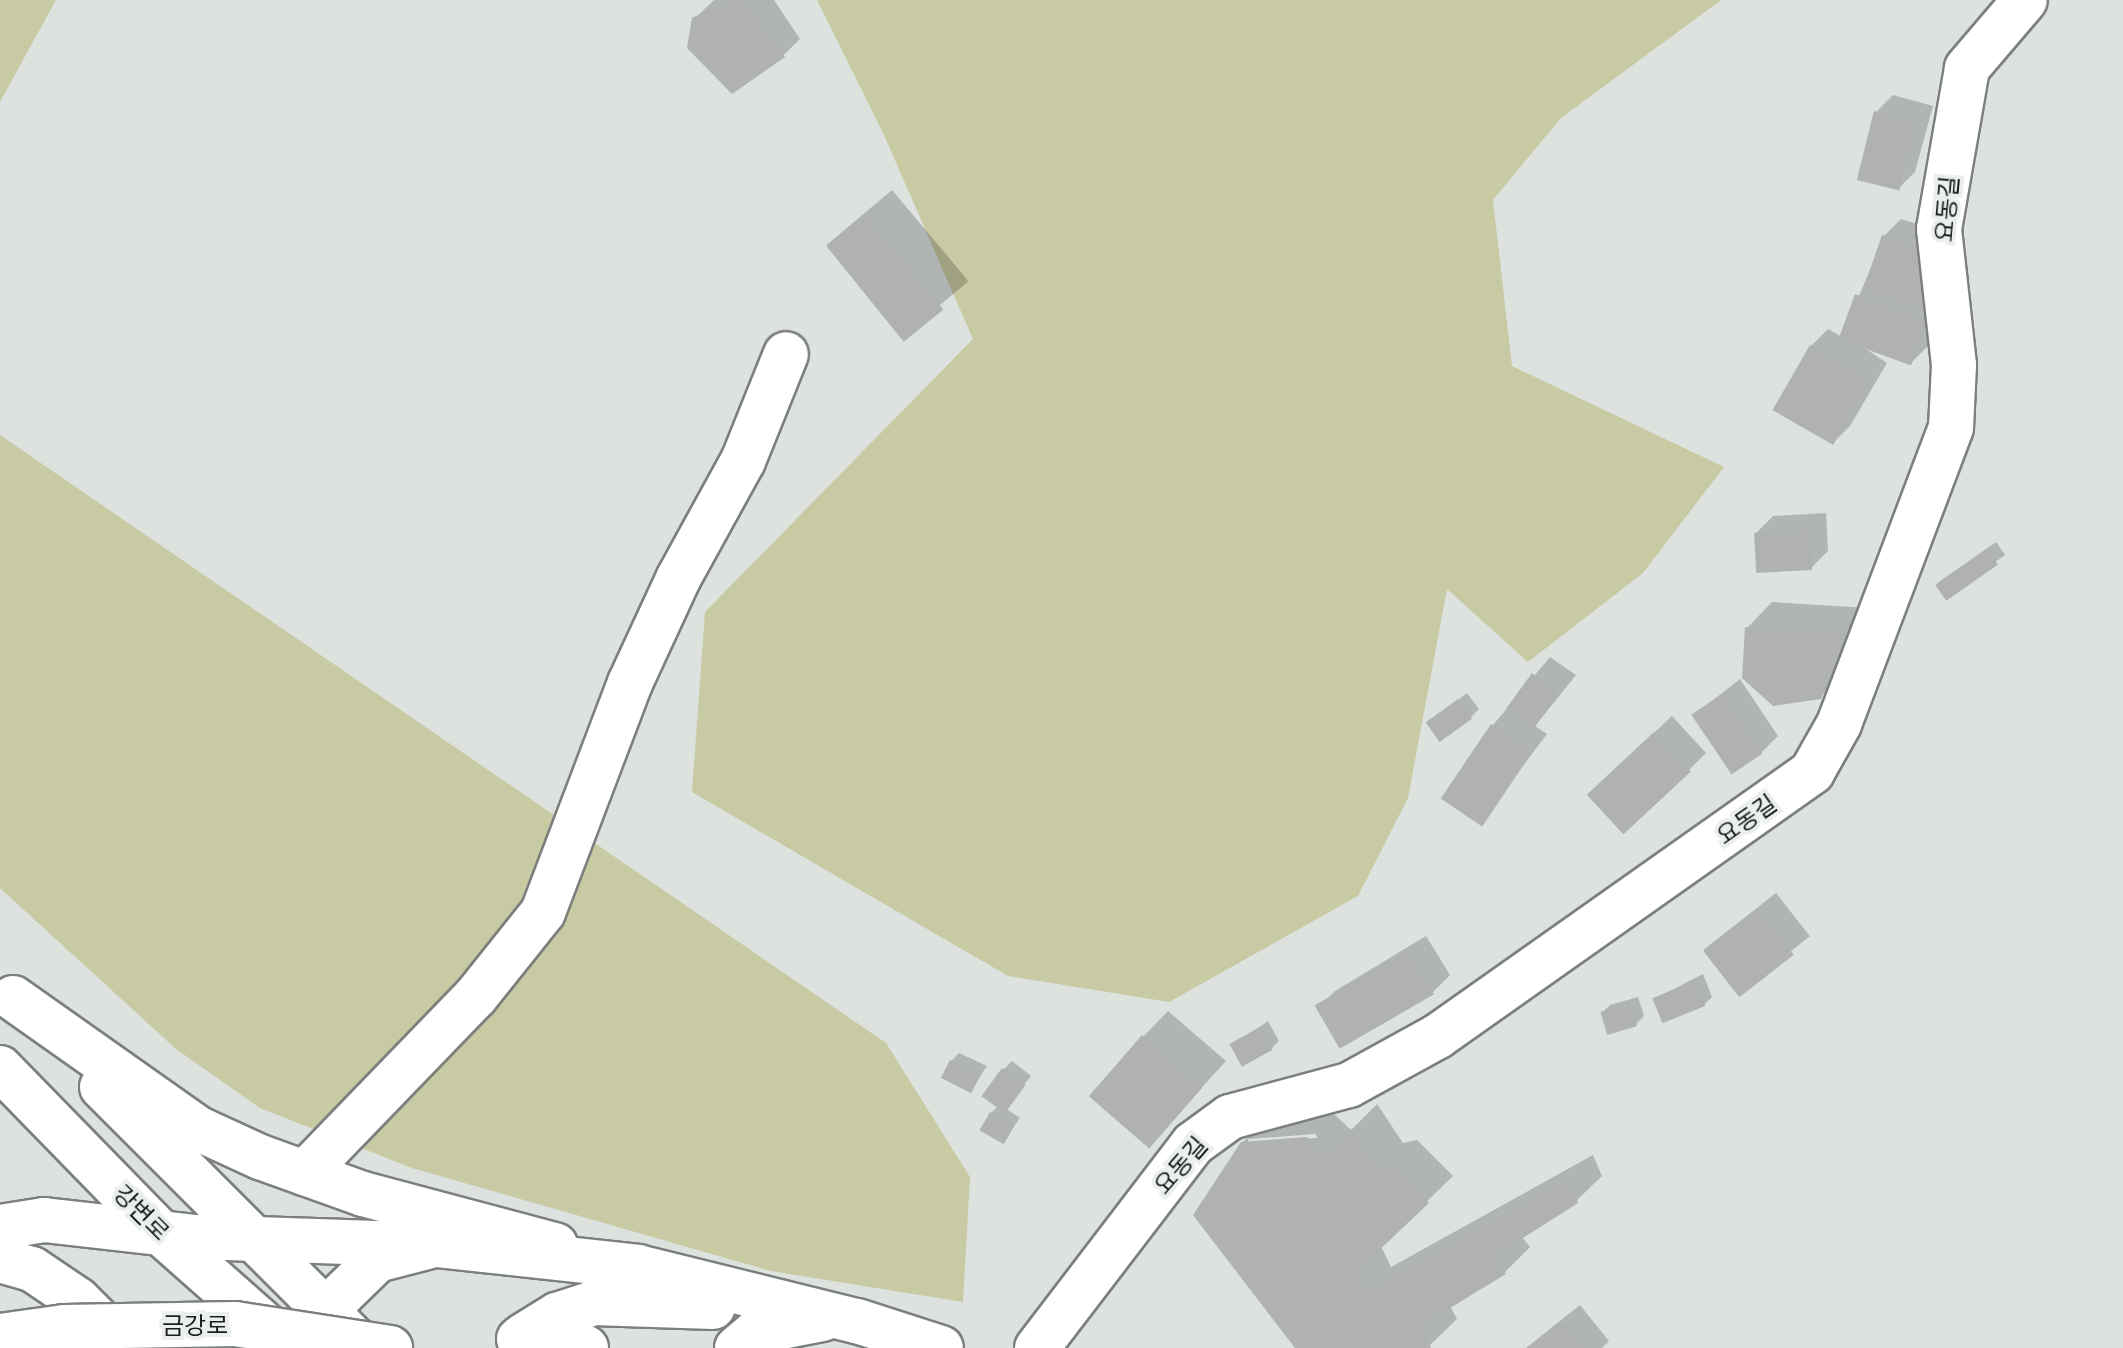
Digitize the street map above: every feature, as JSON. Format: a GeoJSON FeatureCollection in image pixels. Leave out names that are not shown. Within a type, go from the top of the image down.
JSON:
{"type":"FeatureCollection","features":[{"type":"Feature","properties":{"kind":"main road","name":"요동길"},"geometry":{"type":"LineString","coordinates":[[1037,1348],[1193,1144],[1230,1117],[1349,1085],[1438,1036],[1812,772],[1839,724],[1951,428],[1954,365],[1939,229],[1967,68],[2025,0]]}},
{"type":"Feature","properties":{"kind":"main road"},"geometry":{"type":"LineString","coordinates":[[305,1173],[466,1007],[543,912],[630,683],[678,579],[743,461],[786,354]]}},
{"type":"Feature","properties":{"kind":"main road"},"geometry":{"type":"LineString","coordinates":[[6,991],[199,1129],[305,1173],[866,1334]]}},
{"type":"Feature","properties":{"kind":"main road"},"geometry":{"type":"LineString","coordinates":[[6,991],[254,1239],[324,1331],[363,1348]]}},
{"type":"Feature","properties":{"kind":"main road","name":"강변로"},"geometry":{"type":"LineString","coordinates":[[0,1068],[162,1234],[291,1348]]}},
{"type":"Feature","properties":{"kind":"main road"},"geometry":{"type":"LineString","coordinates":[[0,1227],[44,1220],[162,1234],[437,1245],[638,1267]]}},
{"type":"Feature","properties":{"kind":"main road"},"geometry":{"type":"LineString","coordinates":[[324,1331],[377,1260],[437,1245]]}},
{"type":"Feature","properties":{"kind":"main road"},"geometry":{"type":"LineString","coordinates":[[0,1260],[32,1269],[78,1300],[126,1348]]}},
{"type":"Feature","properties":{"kind":"main road"},"geometry":{"type":"LineString","coordinates":[[515,1342],[557,1315],[593,1303],[698,1304],[789,1324]]}},
{"type":"Feature","properties":{"kind":"main road"},"geometry":{"type":"LineString","coordinates":[[737,1348],[756,1332],[810,1319],[866,1334],[941,1348]]}},
{"type":"Feature","properties":{"kind":"main road","name":"금강로"},"geometry":{"type":"LineString","coordinates":[[0,1336],[64,1327],[235,1324],[390,1348]]}},
{"type":"Feature","properties":{"kind":"main road"},"geometry":{"type":"LineString","coordinates":[[515,1342],[556,1332],[586,1348]]}},
{"type":"Feature","properties":{"kind":"green space"},"geometry":{"type":"Polygon","coordinates":[[[0,0],[56,0],[0,102],[0,0]]]}},
{"type":"Feature","properties":{"kind":"green space"},"geometry":{"type":"Polygon","coordinates":[[[817,0],[1721,0],[1561,118],[1493,200],[1512,366],[1724,467],[1643,573],[1528,662],[1447,589],[1408,798],[1358,896],[1169,1002],[1008,976],[692,792],[705,612],[973,339],[884,135],[817,0]]]}},
{"type":"Feature","properties":{"kind":"green space"},"geometry":{"type":"Polygon","coordinates":[[[0,435],[886,1043],[970,1177],[963,1302],[771,1271],[412,1168],[260,1108],[176,1049],[0,888],[0,435]]]}},
{"type":"Feature","properties":{"kind":"building"},"geometry":{"type":"Polygon","coordinates":[[[729,0],[745,0],[785,57],[732,94],[687,48],[692,18],[729,0]]]}},
{"type":"Feature","properties":{"kind":"building"},"geometry":{"type":"Polygon","coordinates":[[[1874,111],[1917,122],[1900,191],[1857,180],[1874,111]]]}},
{"type":"Feature","properties":{"kind":"building"},"geometry":{"type":"Polygon","coordinates":[[[866,214],[943,310],[904,342],[826,246],[866,214]]]}},
{"type":"Feature","properties":{"kind":"building"},"geometry":{"type":"Polygon","coordinates":[[[1882,235],[1927,248],[1930,311],[1863,290],[1882,235]]]}},
{"type":"Feature","properties":{"kind":"building"},"geometry":{"type":"Polygon","coordinates":[[[1855,294],[1927,320],[1911,365],[1839,339],[1855,294]]]}},
{"type":"Feature","properties":{"kind":"building"},"geometry":{"type":"Polygon","coordinates":[[[1810,345],[1871,380],[1833,445],[1772,410],[1810,345]]]}},
{"type":"Feature","properties":{"kind":"building"},"geometry":{"type":"Polygon","coordinates":[[[1810,530],[1812,570],[1756,573],[1754,533],[1810,530]]]}},
{"type":"Feature","properties":{"kind":"building"},"geometry":{"type":"Polygon","coordinates":[[[1987,549],[1998,565],[1946,601],[1935,585],[1987,549]]]}},
{"type":"Feature","properties":{"kind":"building"},"geometry":{"type":"Polygon","coordinates":[[[1745,627],[1844,633],[1821,699],[1773,706],[1742,678],[1745,627]]]}},
{"type":"Feature","properties":{"kind":"building"},"geometry":{"type":"Polygon","coordinates":[[[1532,673],[1560,693],[1534,729],[1506,709],[1532,673]]]}},
{"type":"Feature","properties":{"kind":"building"},"geometry":{"type":"Polygon","coordinates":[[[1722,694],[1762,754],[1732,774],[1691,715],[1722,694]]]}},
{"type":"Feature","properties":{"kind":"building"},"geometry":{"type":"Polygon","coordinates":[[[1458,699],[1472,718],[1440,742],[1426,723],[1458,699]]]}},
{"type":"Feature","properties":{"kind":"building"},"geometry":{"type":"Polygon","coordinates":[[[1491,724],[1532,752],[1482,827],[1441,799],[1491,724]]]}},
{"type":"Feature","properties":{"kind":"building"},"geometry":{"type":"Polygon","coordinates":[[[1654,732],[1691,771],[1624,834],[1587,795],[1654,732]]]}},
{"type":"Feature","properties":{"kind":"building"},"geometry":{"type":"Polygon","coordinates":[[[1758,909],[1794,955],[1739,997],[1704,951],[1758,909]]]}},
{"type":"Feature","properties":{"kind":"building"},"geometry":{"type":"Polygon","coordinates":[[[1409,951],[1434,994],[1340,1049],[1315,1005],[1409,951]]]}},
{"type":"Feature","properties":{"kind":"building"},"geometry":{"type":"Polygon","coordinates":[[[1695,981],[1705,1006],[1662,1023],[1652,998],[1695,981]]]}},
{"type":"Feature","properties":{"kind":"building"},"geometry":{"type":"Polygon","coordinates":[[[1630,1003],[1637,1026],[1607,1035],[1600,1012],[1630,1003]]]}},
{"type":"Feature","properties":{"kind":"building"},"geometry":{"type":"Polygon","coordinates":[[[1260,1027],[1273,1050],[1242,1067],[1229,1044],[1260,1027]]]}},
{"type":"Feature","properties":{"kind":"building"},"geometry":{"type":"Polygon","coordinates":[[[1142,1035],[1202,1087],[1149,1149],[1089,1096],[1142,1035]]]}},
{"type":"Feature","properties":{"kind":"building"},"geometry":{"type":"Polygon","coordinates":[[[950,1060],[980,1075],[971,1093],[941,1078],[950,1060]]]}},
{"type":"Feature","properties":{"kind":"building"},"geometry":{"type":"Polygon","coordinates":[[[1002,1068],[1025,1085],[1005,1113],[981,1096],[1002,1068]]]}},
{"type":"Feature","properties":{"kind":"building"},"geometry":{"type":"Polygon","coordinates":[[[990,1112],[1014,1126],[1004,1144],[980,1130],[990,1112]]]}},
{"type":"Feature","properties":{"kind":"building"},"geometry":{"type":"Polygon","coordinates":[[[1350,1128],[1378,1168],[1391,1164],[1429,1203],[1356,1272],[1366,1291],[1568,1178],[1578,1203],[1493,1257],[1506,1274],[1422,1325],[1431,1348],[1295,1348],[1193,1215],[1241,1142],[1307,1137],[1324,1154],[1350,1128]]]}},
{"type":"Feature","properties":{"kind":"building"},"geometry":{"type":"Polygon","coordinates":[[[1562,1320],[1584,1348],[1527,1348],[1562,1320]]]}}]}
